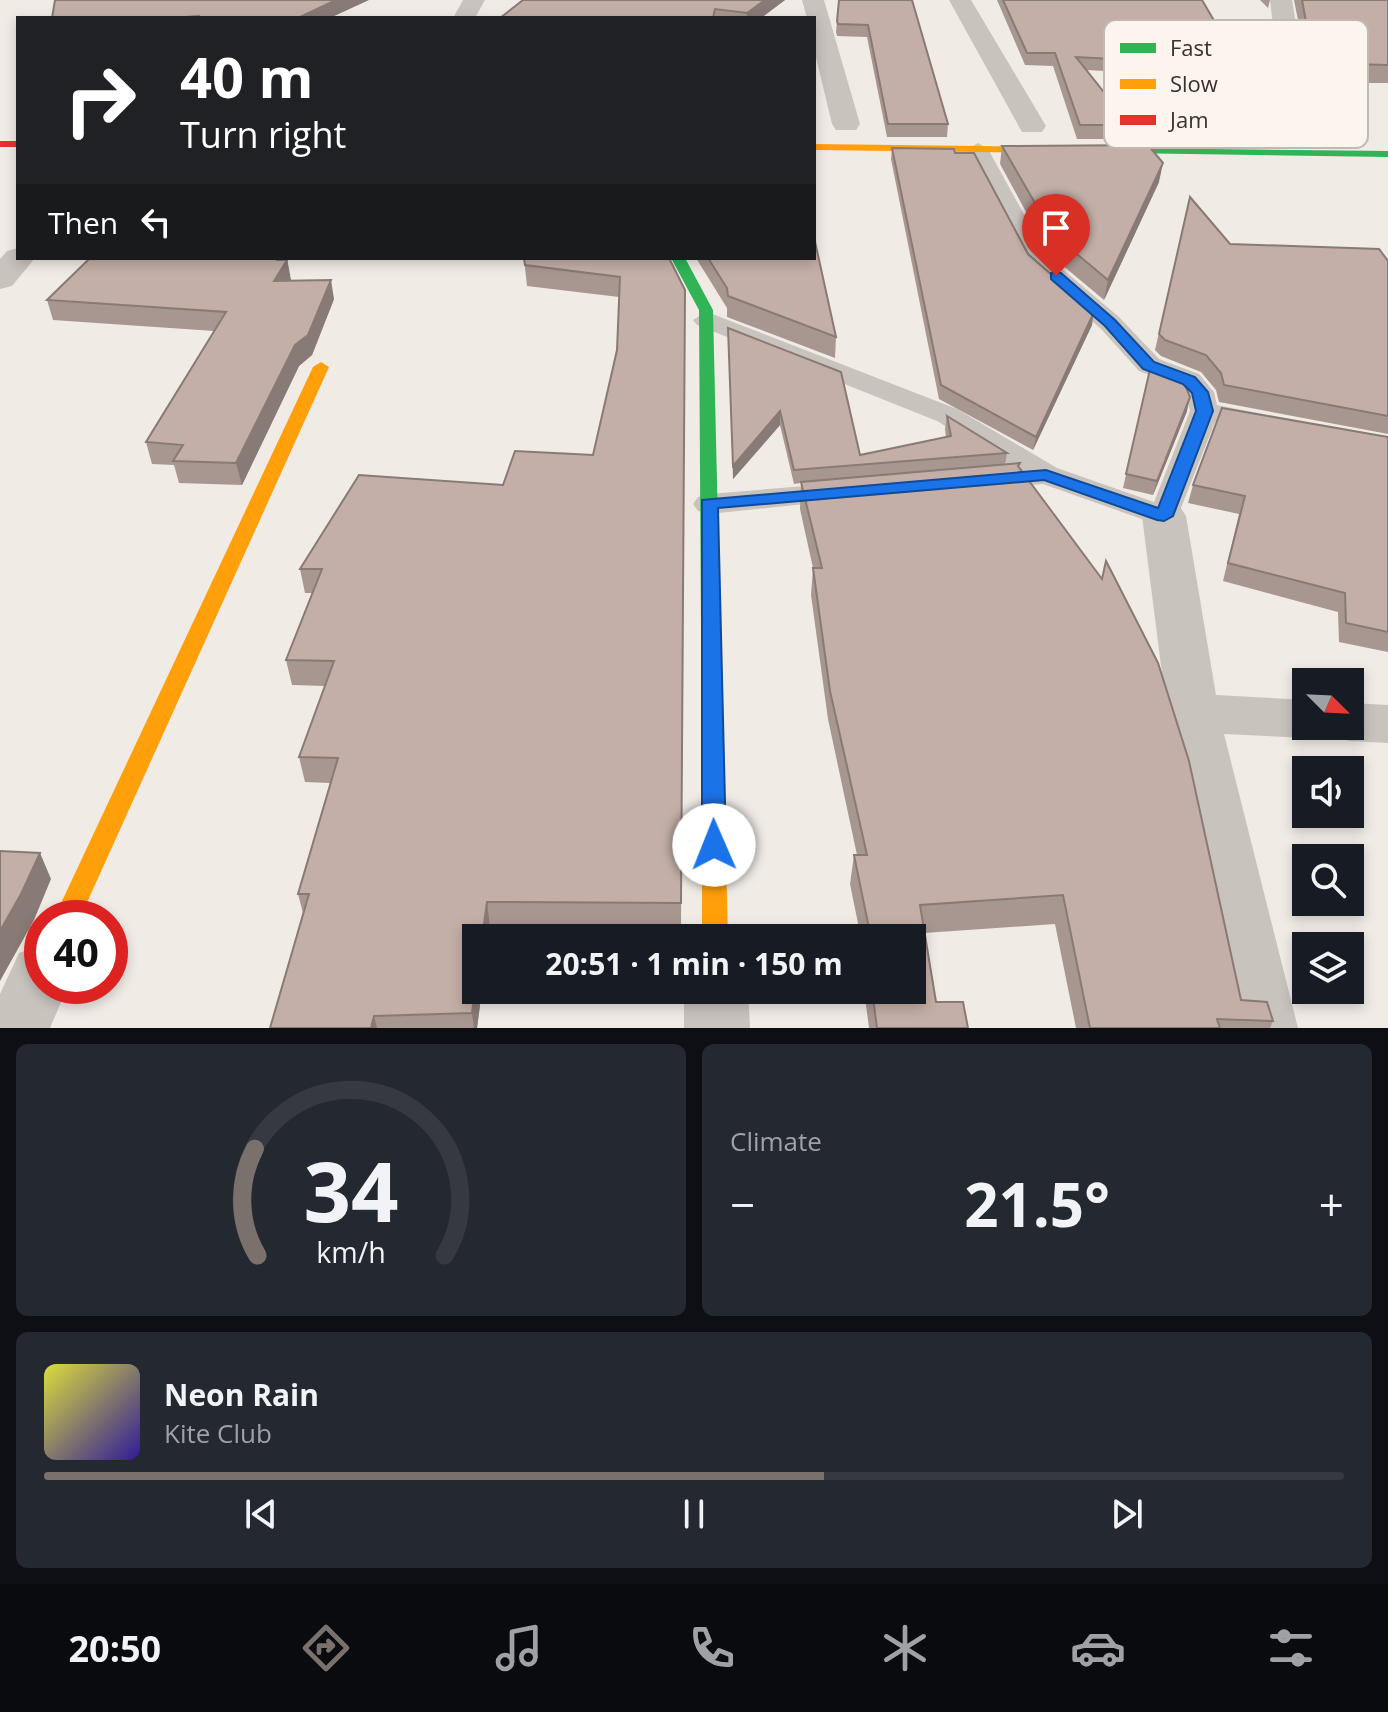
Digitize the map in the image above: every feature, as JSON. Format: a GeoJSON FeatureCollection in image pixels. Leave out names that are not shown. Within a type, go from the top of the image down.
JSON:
{"type":"FeatureCollection","features":[{"type":"Feature","properties":{"kind":"street"},"geometry":{"type":"LineString","coordinates":[[813,0],[844,124]]}},
{"type":"Feature","properties":{"kind":"street"},"geometry":{"type":"LineString","coordinates":[[960,0],[1032,126]]}},
{"type":"Feature","properties":{"kind":"street"},"geometry":{"type":"LineString","coordinates":[[1281,0],[1284,20]]}},
{"type":"Feature","properties":{"kind":"street"},"geometry":{"type":"LineString","coordinates":[[816,147],[1388,154]]}},
{"type":"Feature","properties":{"kind":"street"},"geometry":{"type":"LineString","coordinates":[[0,279],[17,260]]}},
{"type":"Feature","properties":{"kind":"street"},"geometry":{"type":"LineString","coordinates":[[679,260],[706,310],[715,924]]}},
{"type":"Feature","properties":{"kind":"street"},"geometry":{"type":"LineString","coordinates":[[75,900],[321,367]]}},
{"type":"Feature","properties":{"kind":"street"},"geometry":{"type":"LineString","coordinates":[[1164,516],[1193,713],[1265,1028]]}},
{"type":"Feature","properties":{"kind":"street"},"geometry":{"type":"LineString","coordinates":[[1193,713],[1292,718]]}},
{"type":"Feature","properties":{"kind":"street"},"geometry":{"type":"LineString","coordinates":[[1364,723],[1388,724]]}},
{"type":"Feature","properties":{"kind":"street"},"geometry":{"type":"LineString","coordinates":[[17,1028],[28,1004]]}},
{"type":"Feature","properties":{"kind":"street"},"geometry":{"type":"LineString","coordinates":[[716,1004],[717,1028]]}},
{"type":"Feature","properties":{"kind":"lane"},"geometry":{"type":"LineString","coordinates":[[706,320],[947,415],[1046,475],[1164,516],[1204,411],[1200,392],[1189,380],[1149,365],[1110,323],[1037,260],[978,149]]}},
{"type":"Feature","properties":{"kind":"lane"},"geometry":{"type":"LineString","coordinates":[[1204,411],[1296,428]]}},
{"type":"Feature","properties":{"kind":"lane"},"geometry":{"type":"LineString","coordinates":[[954,483],[1046,475]]}},
{"type":"Feature","properties":{"kind":"lane"},"geometry":{"type":"LineString","coordinates":[[709,504],[877,489]]}},
{"type":"Feature","properties":{"kind":"building"},"geometry":{"type":"Polygon","coordinates":[[[55,0],[336,0],[302,16],[52,16],[55,0]]]}},
{"type":"Feature","properties":{"kind":"building"},"geometry":{"type":"Polygon","coordinates":[[[523,0],[765,0],[747,13],[715,9],[713,16],[503,16],[523,0]]]}},
{"type":"Feature","properties":{"kind":"building"},"geometry":{"type":"Polygon","coordinates":[[[839,0],[912,0],[948,124],[888,124],[868,25],[838,24],[839,0]]]}},
{"type":"Feature","properties":{"kind":"building"},"geometry":{"type":"Polygon","coordinates":[[[1003,0],[1202,0],[1214,20],[1104,20],[1104,58],[1076,57],[1104,92],[1104,125],[1080,125],[1055,53],[1027,53],[1003,0]]]}},
{"type":"Feature","properties":{"kind":"building"},"geometry":{"type":"Polygon","coordinates":[[[1302,0],[1388,0],[1388,65],[1368,64],[1368,20],[1306,20],[1302,0]]]}},
{"type":"Feature","properties":{"kind":"building"},"geometry":{"type":"Polygon","coordinates":[[[1002,146],[1150,148],[1163,163],[1108,280],[1053,234],[1002,146]]]}},
{"type":"Feature","properties":{"kind":"building"},"geometry":{"type":"Polygon","coordinates":[[[892,148],[954,149],[955,153],[974,153],[1028,254],[1094,312],[1036,437],[941,385],[892,148]]]}},
{"type":"Feature","properties":{"kind":"building"},"geometry":{"type":"Polygon","coordinates":[[[1190,197],[1230,244],[1379,249],[1388,261],[1388,416],[1224,385],[1221,373],[1206,355],[1165,340],[1159,334],[1190,197]]]}},
{"type":"Feature","properties":{"kind":"building"},"geometry":{"type":"Polygon","coordinates":[[[816,246],[836,337],[728,296],[727,288],[709,260],[816,260],[816,246]]]}},
{"type":"Feature","properties":{"kind":"building"},"geometry":{"type":"Polygon","coordinates":[[[88,260],[287,260],[274,281],[331,280],[308,335],[295,345],[236,463],[173,461],[183,445],[146,442],[226,312],[47,300],[88,260]]]}},
{"type":"Feature","properties":{"kind":"building"},"geometry":{"type":"Polygon","coordinates":[[[524,260],[670,260],[685,290],[681,903],[487,902],[484,924],[462,924],[462,1004],[473,1004],[472,1013],[374,1016],[371,1028],[270,1028],[309,894],[298,894],[338,758],[299,757],[334,661],[286,660],[322,569],[300,569],[359,475],[503,485],[515,451],[593,455],[617,350],[620,277],[525,265],[524,260]]]}},
{"type":"Feature","properties":{"kind":"building"},"geometry":{"type":"Polygon","coordinates":[[[728,328],[841,372],[860,455],[951,436],[947,416],[1007,453],[794,470],[780,411],[733,466],[728,328]]]}},
{"type":"Feature","properties":{"kind":"building"},"geometry":{"type":"Polygon","coordinates":[[[1151,365],[1181,375],[1190,397],[1157,481],[1126,474],[1151,365]]]}},
{"type":"Feature","properties":{"kind":"building"},"geometry":{"type":"Polygon","coordinates":[[[1222,408],[1388,437],[1388,632],[1346,623],[1345,593],[1228,563],[1245,496],[1193,485],[1222,408]]]}},
{"type":"Feature","properties":{"kind":"building"},"geometry":{"type":"Polygon","coordinates":[[[1020,463],[1018,466],[1102,579],[1106,561],[1158,663],[1189,761],[1241,1000],[1267,1002],[1273,1021],[1217,1019],[1220,1028],[1090,1028],[1063,895],[920,905],[923,924],[868,924],[854,855],[867,855],[830,691],[813,568],[822,568],[801,482],[1020,463]]]}},
{"type":"Feature","properties":{"kind":"building"},"geometry":{"type":"Polygon","coordinates":[[[0,851],[40,853],[0,931],[0,851]]]}},
{"type":"Feature","properties":{"kind":"building"},"geometry":{"type":"Polygon","coordinates":[[[926,941],[936,1002],[963,1002],[968,1028],[877,1028],[874,1004],[926,1004],[926,941]]]}},
{"type":"Feature","properties":{"kind":"traffic: fast"},"geometry":{"type":"LineString","coordinates":[[1127,151],[1388,154]]}},
{"type":"Feature","properties":{"kind":"traffic: fast"},"geometry":{"type":"LineString","coordinates":[[679,260],[706,310],[713,784]]}},
{"type":"Feature","properties":{"kind":"traffic: slow"},"geometry":{"type":"LineString","coordinates":[[816,147],[1127,151]]}},
{"type":"Feature","properties":{"kind":"traffic: slow"},"geometry":{"type":"LineString","coordinates":[[75,900],[321,367]]}},
{"type":"Feature","properties":{"kind":"traffic: slow"},"geometry":{"type":"LineString","coordinates":[[713,784],[715,924]]}},
{"type":"Feature","properties":{"kind":"traffic: jam"},"geometry":{"type":"LineString","coordinates":[[0,144],[16,144]]}},
{"type":"Feature","properties":{"kind":"route"},"geometry":{"type":"LineString","coordinates":[[714,845],[709,504],[1046,475],[1164,516],[1204,411],[1200,392],[1189,380],[1149,365],[1110,323],[1056,276]]}}]}
